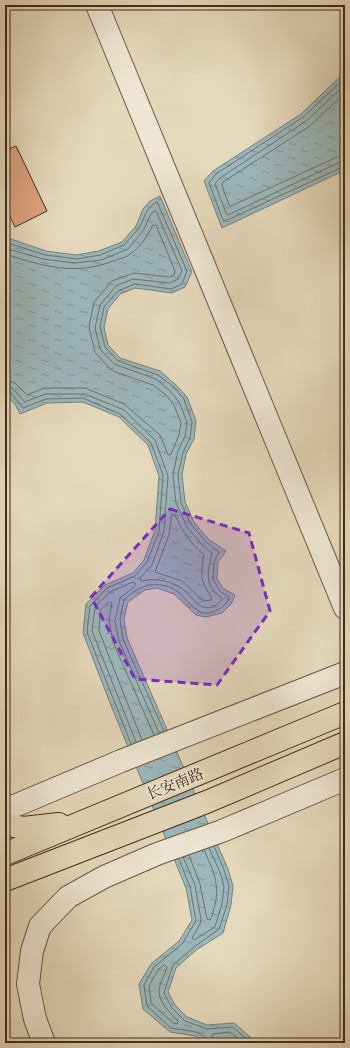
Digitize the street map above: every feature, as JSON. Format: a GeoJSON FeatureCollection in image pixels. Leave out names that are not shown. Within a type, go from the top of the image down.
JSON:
{"type":"FeatureCollection","features":[{"type":"Feature","properties":{"kind":"main road","name":"长安南路"},"geometry":{"type":"LineString","coordinates":[[5,854],[345,713]]}},
{"type":"Feature","properties":{"kind":"main road","name":"长安南路"},"geometry":{"type":"LineString","coordinates":[[5,880],[209,801],[345,743]]}},
{"type":"Feature","properties":{"kind":"main road"},"geometry":{"type":"LineString","coordinates":[[5,824],[23,828],[86,821]]}},
{"type":"Feature","properties":{"kind":"street"},"geometry":{"type":"LineString","coordinates":[[97,5],[345,608]]}},
{"type":"Feature","properties":{"kind":"street"},"geometry":{"type":"LineString","coordinates":[[5,810],[121,761],[345,673]]}},
{"type":"Feature","properties":{"kind":"street"},"geometry":{"type":"LineString","coordinates":[[44,1043],[34,1019],[28,984],[32,951],[40,926],[68,897],[104,877],[157,854],[222,831],[345,779]]}},
{"type":"Feature","properties":{"kind":"highlighted area"},"geometry":{"type":"Polygon","coordinates":[[[170,509],[249,533],[270,611],[217,685],[135,679],[91,597],[170,509]]]}},
{"type":"Feature","properties":{"kind":"water"},"geometry":{"type":"Polygon","coordinates":[[[345,72],[345,170],[222,228],[204,181],[213,171],[301,114],[345,72]]]}},
{"type":"Feature","properties":{"kind":"water"},"geometry":{"type":"Polygon","coordinates":[[[160,196],[192,272],[185,287],[172,293],[135,288],[120,294],[108,309],[104,327],[108,345],[120,358],[160,371],[187,397],[196,421],[194,439],[186,454],[182,475],[185,502],[194,522],[208,539],[226,551],[218,562],[217,579],[224,589],[235,595],[231,604],[222,613],[206,617],[196,615],[174,594],[157,588],[145,590],[128,602],[124,619],[127,638],[228,869],[233,886],[231,905],[223,933],[196,950],[176,968],[168,992],[175,1005],[187,1017],[207,1025],[234,1023],[257,1043],[207,1043],[195,1036],[170,1032],[143,1009],[139,984],[151,964],[179,941],[192,920],[186,888],[83,633],[86,604],[105,585],[133,573],[144,560],[155,530],[159,476],[148,445],[119,417],[83,402],[47,403],[20,414],[16,406],[5,393],[5,237],[46,251],[76,255],[99,251],[122,242],[136,226],[143,209],[150,201],[160,196]]]}},
{"type":"Feature","properties":{"kind":"building"},"geometry":{"type":"Polygon","coordinates":[[[16,146],[47,211],[15,227],[5,206],[5,151],[16,146]]]}}]}
